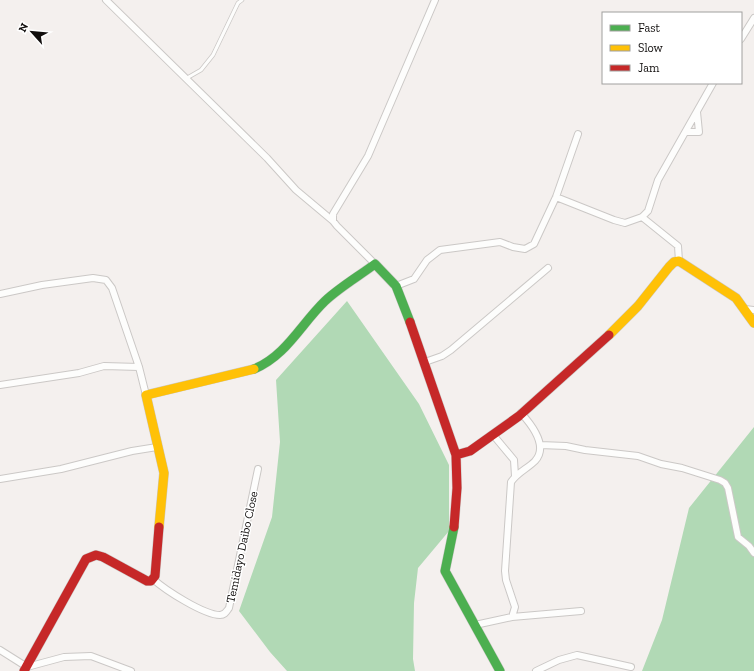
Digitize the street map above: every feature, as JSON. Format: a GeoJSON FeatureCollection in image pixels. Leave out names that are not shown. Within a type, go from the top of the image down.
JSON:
{"type":"FeatureCollection","features":[{"type":"Feature","properties":{"kind":"street"},"geometry":{"type":"LineString","coordinates":[[106,0],[267,158],[296,190],[333,221],[396,286],[425,362],[456,455],[457,488],[454,526],[445,571],[500,671]]}},
{"type":"Feature","properties":{"kind":"street"},"geometry":{"type":"LineString","coordinates":[[333,221],[335,209],[368,156],[435,0]]}},
{"type":"Feature","properties":{"kind":"street"},"geometry":{"type":"LineString","coordinates":[[742,37],[754,18]]}},
{"type":"Feature","properties":{"kind":"street"},"geometry":{"type":"LineString","coordinates":[[556,197],[620,221],[633,221],[642,217],[648,212],[658,180],[712,84]]}},
{"type":"Feature","properties":{"kind":"street"},"geometry":{"type":"LineString","coordinates":[[686,132],[699,132],[697,112]]}},
{"type":"Feature","properties":{"kind":"street"},"geometry":{"type":"LineString","coordinates":[[396,286],[414,279],[427,260],[440,250],[500,242],[513,247],[525,248],[534,244],[556,197],[578,134]]}},
{"type":"Feature","properties":{"kind":"street"},"geometry":{"type":"LineString","coordinates":[[642,217],[678,246],[679,261]]}},
{"type":"Feature","properties":{"kind":"street"},"geometry":{"type":"LineString","coordinates":[[679,261],[736,298],[750,310],[754,323]]}},
{"type":"Feature","properties":{"kind":"street"},"geometry":{"type":"LineString","coordinates":[[456,455],[465,454],[494,436],[554,386],[632,312],[671,264],[679,261]]}},
{"type":"Feature","properties":{"kind":"street"},"geometry":{"type":"LineString","coordinates":[[146,395],[265,365],[280,352],[325,301],[375,264]]}},
{"type":"Feature","properties":{"kind":"street"},"geometry":{"type":"LineString","coordinates":[[425,362],[442,356],[451,350],[548,268]]}},
{"type":"Feature","properties":{"kind":"street"},"geometry":{"type":"LineString","coordinates":[[0,294],[70,280],[100,278],[106,280],[112,288],[139,366],[164,480],[157,571],[153,579],[146,581],[104,557],[96,555],[86,559],[26,669]]}},
{"type":"Feature","properties":{"kind":"street"},"geometry":{"type":"LineString","coordinates":[[0,384],[79,373],[104,366],[139,366]]}},
{"type":"Feature","properties":{"kind":"street"},"geometry":{"type":"LineString","coordinates":[[512,617],[516,607],[506,580],[505,571],[511,510],[511,482],[515,476],[534,461],[539,453],[540,445],[530,423],[521,413]]}},
{"type":"Feature","properties":{"kind":"street"},"geometry":{"type":"LineString","coordinates":[[494,436],[514,460],[515,476]]}},
{"type":"Feature","properties":{"kind":"street"},"geometry":{"type":"LineString","coordinates":[[540,445],[566,446],[585,450],[638,456],[661,464],[682,468],[720,480],[725,483],[728,488],[738,538],[749,546],[754,553]]}},
{"type":"Feature","properties":{"kind":"street"},"geometry":{"type":"LineString","coordinates":[[0,479],[61,469],[132,451],[157,447]]}},
{"type":"Feature","properties":{"kind":"street","name":"Temidayo Daibo Close"},"geometry":{"type":"LineString","coordinates":[[153,579],[160,586],[186,602],[214,614],[226,614],[229,608],[258,468]]}},
{"type":"Feature","properties":{"kind":"street"},"geometry":{"type":"LineString","coordinates":[[475,625],[512,617],[581,611]]}},
{"type":"Feature","properties":{"kind":"street"},"geometry":{"type":"LineString","coordinates":[[0,650],[26,669]]}},
{"type":"Feature","properties":{"kind":"street"},"geometry":{"type":"LineString","coordinates":[[536,671],[559,660],[577,655],[631,667]]}},
{"type":"Feature","properties":{"kind":"street"},"geometry":{"type":"LineString","coordinates":[[26,669],[64,657],[92,656],[131,671]]}},
{"type":"Feature","properties":{"kind":"lane"},"geometry":{"type":"LineString","coordinates":[[186,78],[201,70],[213,55],[238,3],[242,0]]}},
{"type":"Feature","properties":{"kind":"green space"},"geometry":{"type":"Polygon","coordinates":[[[347,301],[419,404],[449,465],[449,531],[418,568],[414,603],[413,659],[415,671],[287,671],[270,652],[239,611],[272,517],[280,442],[276,380],[347,301]]]}},
{"type":"Feature","properties":{"kind":"green space"},"geometry":{"type":"Polygon","coordinates":[[[754,427],[754,671],[642,671],[662,620],[689,508],[754,427]]]}},
{"type":"Feature","properties":{"kind":"traffic: fast"},"geometry":{"type":"LineString","coordinates":[[254,369],[265,363],[284,348],[325,301],[343,286],[375,264],[396,286],[410,322]]}},
{"type":"Feature","properties":{"kind":"traffic: fast"},"geometry":{"type":"LineString","coordinates":[[454,527],[445,571],[500,671]]}},
{"type":"Feature","properties":{"kind":"traffic: slow"},"geometry":{"type":"LineString","coordinates":[[609,335],[638,306],[669,267],[674,262],[679,261],[736,298],[754,323]]}},
{"type":"Feature","properties":{"kind":"traffic: slow"},"geometry":{"type":"LineString","coordinates":[[159,527],[164,473],[146,395],[254,369]]}},
{"type":"Feature","properties":{"kind":"traffic: jam"},"geometry":{"type":"LineString","coordinates":[[410,322],[456,455],[457,488],[454,527]]}},
{"type":"Feature","properties":{"kind":"traffic: jam"},"geometry":{"type":"LineString","coordinates":[[456,455],[470,451],[519,416],[609,335]]}},
{"type":"Feature","properties":{"kind":"traffic: jam"},"geometry":{"type":"LineString","coordinates":[[24,671],[86,559],[96,555],[103,557],[147,581],[151,581],[155,576],[159,527]]}}]}
